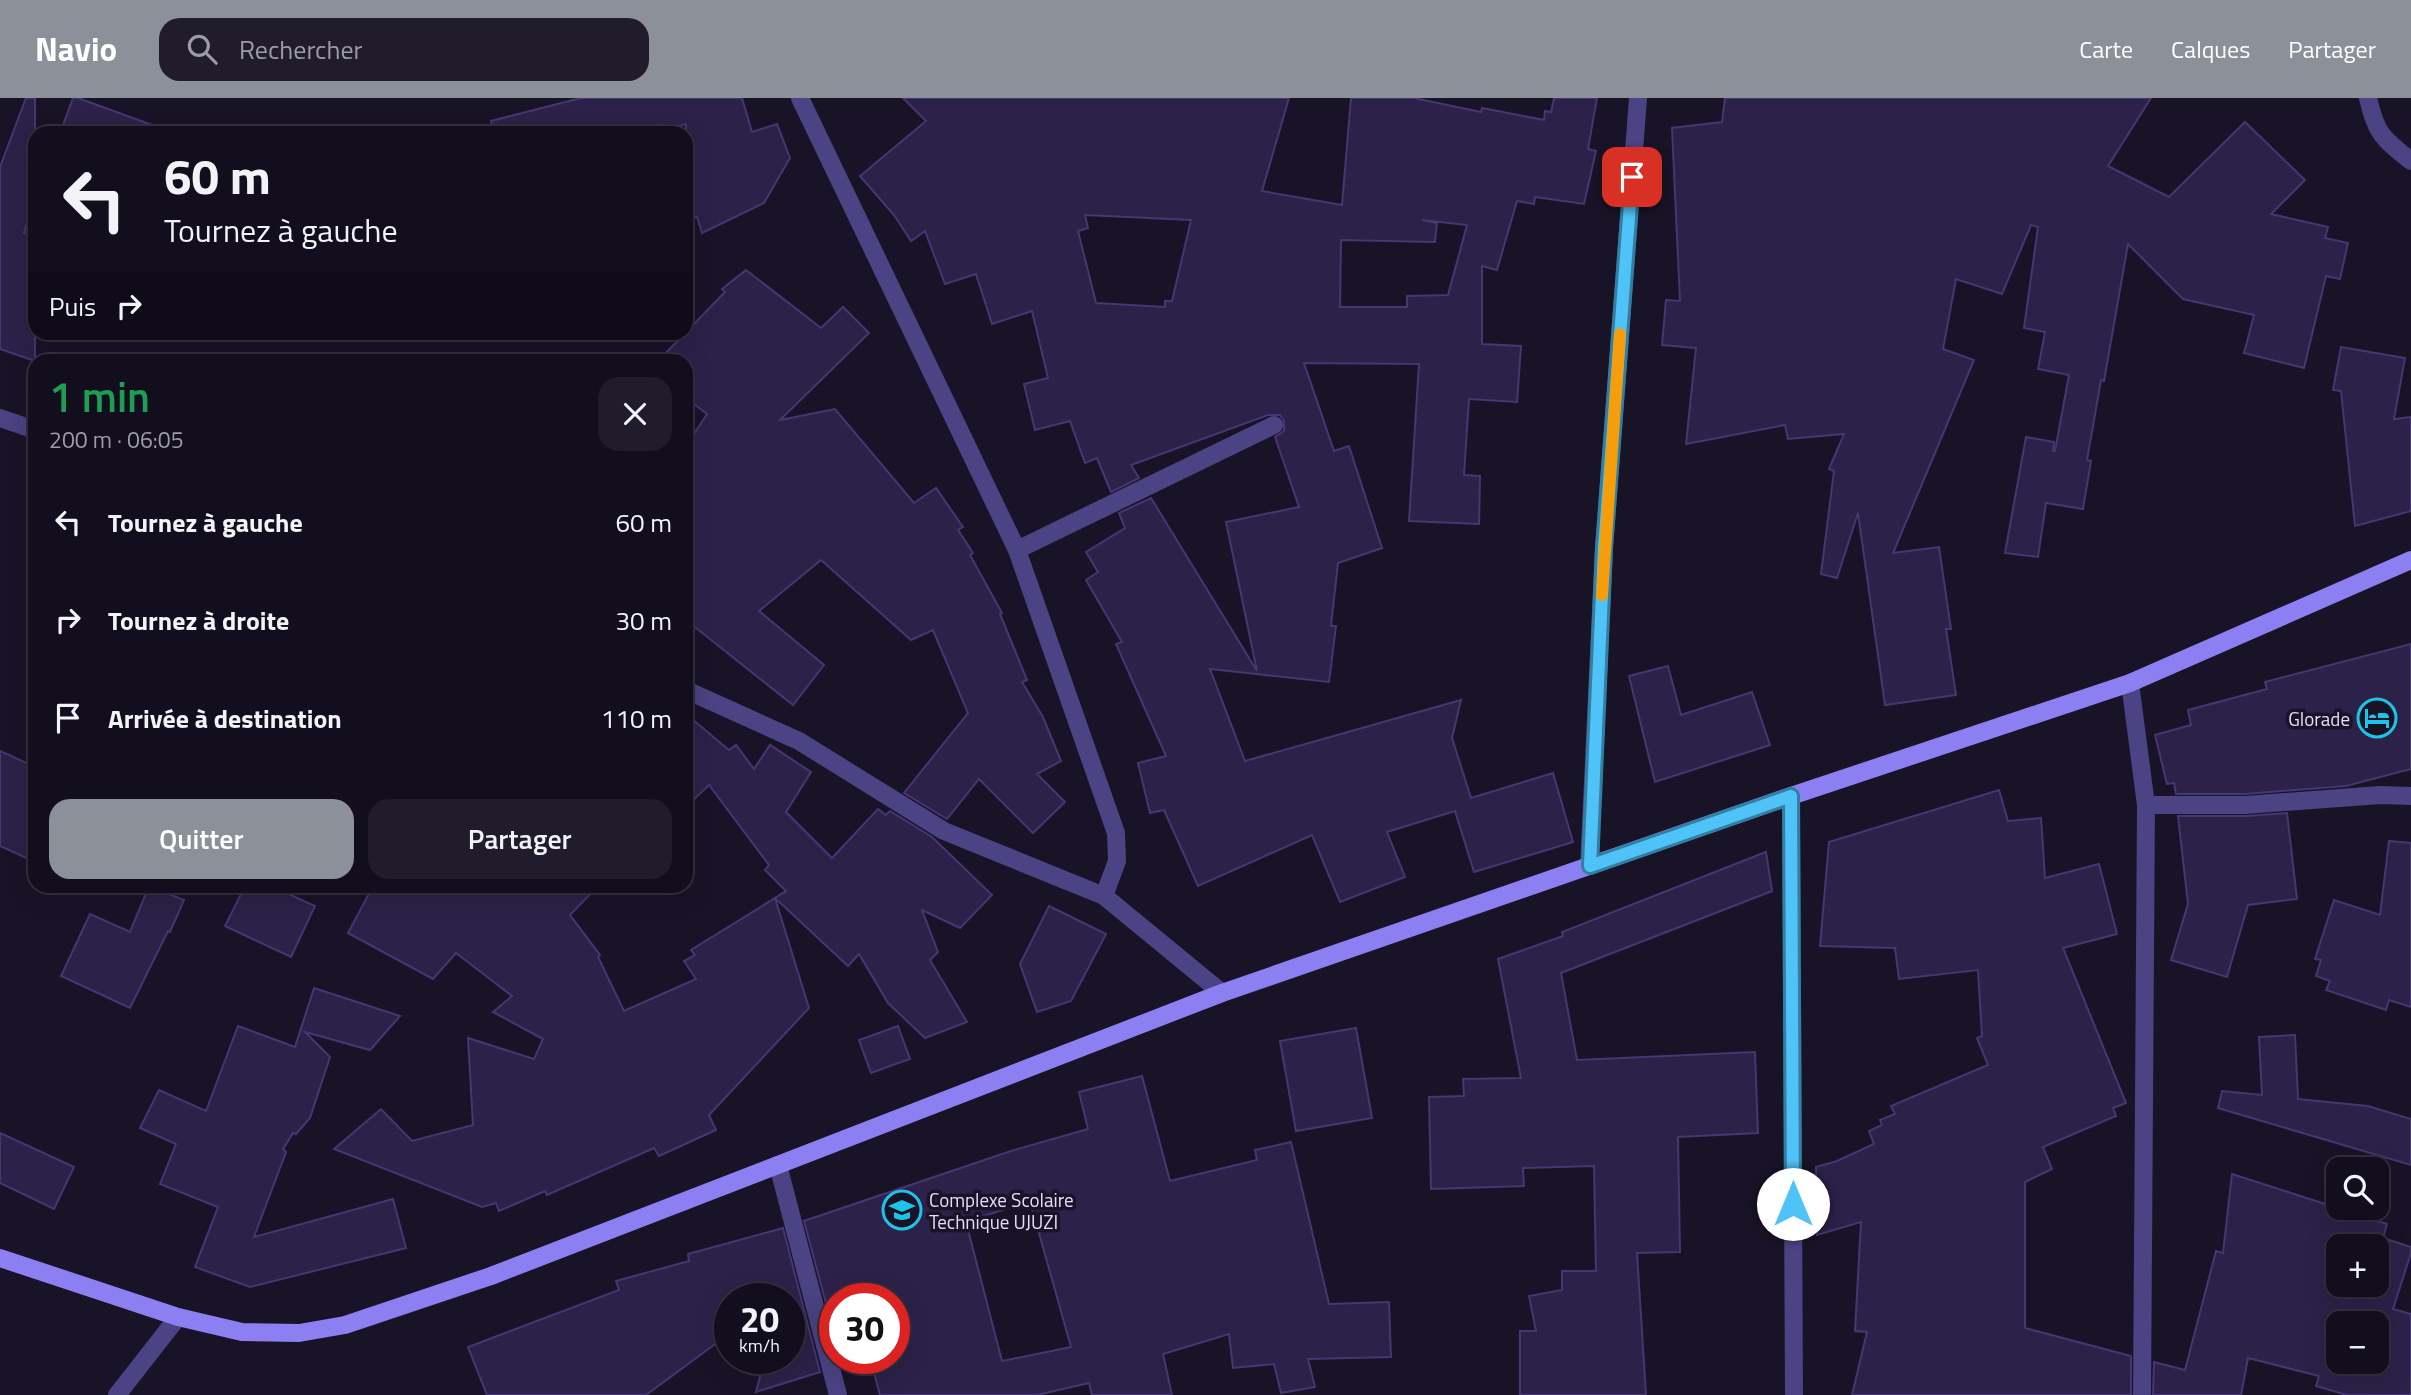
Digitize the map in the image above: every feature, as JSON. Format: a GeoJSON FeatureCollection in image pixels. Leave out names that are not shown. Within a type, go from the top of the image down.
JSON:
{"type":"FeatureCollection","features":[{"type":"Feature","properties":{"kind":"street"},"geometry":{"type":"LineString","coordinates":[[800,98],[1017,550],[1116,833],[1118,861],[1104,896]]}},
{"type":"Feature","properties":{"kind":"street"},"geometry":{"type":"LineString","coordinates":[[1590,866],[1604,548],[1638,98]]}},
{"type":"Feature","properties":{"kind":"street"},"geometry":{"type":"LineString","coordinates":[[2368,98],[2375,126],[2384,139],[2411,161]]}},
{"type":"Feature","properties":{"kind":"street"},"geometry":{"type":"LineString","coordinates":[[0,418],[28,428]]}},
{"type":"Feature","properties":{"kind":"street"},"geometry":{"type":"LineString","coordinates":[[1017,550],[1274,425]]}},
{"type":"Feature","properties":{"kind":"street"},"geometry":{"type":"LineString","coordinates":[[0,1258],[178,1317],[242,1332],[299,1333],[345,1325],[491,1276],[1222,993],[1791,796],[2130,683],[2411,561]]}},
{"type":"Feature","properties":{"kind":"street"},"geometry":{"type":"LineString","coordinates":[[2130,683],[2146,805],[2142,1395]]}},
{"type":"Feature","properties":{"kind":"street"},"geometry":{"type":"LineString","coordinates":[[693,693],[799,741],[944,831],[1104,896],[1222,993]]}},
{"type":"Feature","properties":{"kind":"street"},"geometry":{"type":"LineString","coordinates":[[2146,805],[2245,805],[2380,795],[2411,796]]}},
{"type":"Feature","properties":{"kind":"street"},"geometry":{"type":"LineString","coordinates":[[1791,796],[1794,1395]]}},
{"type":"Feature","properties":{"kind":"street"},"geometry":{"type":"LineString","coordinates":[[778,1165],[838,1395]]}},
{"type":"Feature","properties":{"kind":"street"},"geometry":{"type":"LineString","coordinates":[[117,1395],[178,1317]]}},
{"type":"Feature","properties":{"kind":"building"},"geometry":{"type":"Polygon","coordinates":[[[26,98],[35,98],[35,126],[28,126],[28,220],[24,233],[28,234],[28,340],[35,340],[35,354],[28,354],[28,359],[0,349],[0,167],[26,98]]]}},
{"type":"Feature","properties":{"kind":"building"},"geometry":{"type":"Polygon","coordinates":[[[73,98],[78,98],[155,126],[63,126],[73,98]]]}},
{"type":"Feature","properties":{"kind":"building"},"geometry":{"type":"Polygon","coordinates":[[[581,98],[742,98],[752,132],[777,124],[790,158],[764,203],[702,233],[697,217],[693,218],[693,126],[492,126],[491,121],[581,98]]]}},
{"type":"Feature","properties":{"kind":"building"},"geometry":{"type":"Polygon","coordinates":[[[903,98],[1289,98],[1262,191],[1342,205],[1351,98],[1414,98],[1481,112],[1482,108],[1544,120],[1545,111],[1551,112],[1554,98],[1597,98],[1588,149],[1596,151],[1584,204],[1535,197],[1534,204],[1517,201],[1497,270],[1482,266],[1482,344],[1521,346],[1517,402],[1469,399],[1464,475],[1480,476],[1479,524],[1409,521],[1419,364],[1304,363],[1334,451],[1349,446],[1382,548],[1338,563],[1331,626],[1336,626],[1329,682],[1210,669],[1245,761],[1461,700],[1452,738],[1471,798],[1553,773],[1573,842],[1474,872],[1455,811],[1387,832],[1405,877],[1340,902],[1312,835],[1198,886],[1164,810],[1150,813],[1138,763],[1166,756],[1116,644],[1122,642],[1086,580],[1098,572],[1086,552],[1125,528],[1119,513],[1151,498],[1257,671],[1226,522],[1299,507],[1275,437],[1284,431],[1284,421],[1280,415],[1268,415],[1131,465],[1139,478],[1111,492],[1097,458],[1085,463],[1070,421],[1035,430],[1024,384],[1048,378],[1032,311],[992,324],[976,274],[945,284],[925,231],[911,241],[894,215],[860,176],[926,121],[903,98]],[[1085,215],[1088,228],[1078,231],[1096,303],[1165,307],[1165,301],[1172,301],[1191,220],[1085,215]],[[1422,220],[1437,223],[1435,242],[1341,240],[1340,307],[1407,307],[1407,296],[1448,295],[1467,225],[1422,220]]]}},
{"type":"Feature","properties":{"kind":"building"},"geometry":{"type":"Polygon","coordinates":[[[1725,98],[2151,98],[2108,166],[2169,197],[2245,122],[2305,180],[2271,214],[2328,227],[2325,238],[2348,243],[2340,279],[2326,276],[2304,368],[2244,353],[2254,315],[2183,299],[2128,244],[2087,460],[2091,461],[2083,509],[2046,503],[2038,557],[2005,553],[2026,437],[2054,442],[2055,451],[2069,375],[2038,369],[2045,332],[2024,328],[2038,227],[2031,225],[2002,294],[1956,279],[1943,349],[1974,360],[1893,553],[1939,547],[1951,629],[1946,629],[1956,695],[1885,705],[1858,513],[1837,578],[1821,574],[1834,471],[1829,469],[1844,434],[1788,439],[1785,425],[1686,444],[1696,348],[1662,345],[1666,300],[1680,301],[1672,128],[1722,122],[1725,98]]]}},
{"type":"Feature","properties":{"kind":"building"},"geometry":{"type":"Polygon","coordinates":[[[746,270],[821,328],[843,307],[869,333],[780,420],[835,409],[914,503],[936,488],[963,527],[958,530],[973,553],[970,555],[1002,613],[1000,614],[1027,680],[1022,682],[1043,717],[1061,761],[1037,774],[1065,802],[1033,833],[979,779],[947,819],[904,793],[968,713],[933,630],[911,640],[821,560],[759,611],[824,665],[793,705],[693,626],[693,435],[707,414],[693,403],[693,354],[665,354],[678,340],[693,340],[693,325],[725,292],[722,289],[746,270]]]}},
{"type":"Feature","properties":{"kind":"building"},"geometry":{"type":"Polygon","coordinates":[[[2341,347],[2405,358],[2394,419],[2411,417],[2411,511],[2355,526],[2341,391],[2333,390],[2341,347]]]}},
{"type":"Feature","properties":{"kind":"building"},"geometry":{"type":"Polygon","coordinates":[[[2411,644],[2411,769],[2346,786],[2245,794],[2176,794],[2174,783],[2167,784],[2155,735],[2191,725],[2188,710],[2267,689],[2265,682],[2411,644]]]}},
{"type":"Feature","properties":{"kind":"building"},"geometry":{"type":"Polygon","coordinates":[[[1668,666],[1681,715],[1752,692],[1770,745],[1655,782],[1629,676],[1668,666]]]}},
{"type":"Feature","properties":{"kind":"building"},"geometry":{"type":"Polygon","coordinates":[[[693,720],[729,750],[736,745],[754,769],[770,745],[811,772],[786,812],[832,858],[878,809],[886,815],[890,811],[932,837],[992,895],[960,928],[922,910],[938,952],[930,960],[967,1022],[925,1038],[888,1003],[859,954],[848,966],[775,898],[786,891],[765,870],[769,865],[709,785],[693,800],[693,720]]]}},
{"type":"Feature","properties":{"kind":"building"},"geometry":{"type":"Polygon","coordinates":[[[0,751],[28,764],[28,859],[0,846],[0,751]]]}},
{"type":"Feature","properties":{"kind":"building"},"geometry":{"type":"Polygon","coordinates":[[[1999,790],[2008,821],[2041,818],[2045,878],[2099,864],[2117,934],[2063,948],[2126,1103],[2113,1108],[2116,1116],[2043,1147],[2052,1169],[2025,1182],[2025,1328],[2131,1356],[2131,1395],[1852,1395],[1867,1332],[1855,1331],[1861,1222],[1817,1235],[1816,1167],[1837,1161],[1874,1144],[1869,1131],[1882,1125],[1880,1120],[1895,1114],[1891,1106],[1988,1065],[1977,1038],[1982,1036],[1978,970],[1899,979],[1895,948],[1820,946],[1829,842],[1999,790]]]}},
{"type":"Feature","properties":{"kind":"building"},"geometry":{"type":"Polygon","coordinates":[[[2287,813],[2297,899],[2248,905],[2227,977],[2171,960],[2188,904],[2178,816],[2287,813]]]}},
{"type":"Feature","properties":{"kind":"building"},"geometry":{"type":"Polygon","coordinates":[[[2389,841],[2411,843],[2411,1007],[2389,1000],[2386,1010],[2326,990],[2330,981],[2316,976],[2321,960],[2315,959],[2334,900],[2380,915],[2389,841]]]}},
{"type":"Feature","properties":{"kind":"building"},"geometry":{"type":"Polygon","coordinates":[[[1766,852],[1772,891],[1561,973],[1577,1060],[1755,1052],[1758,1133],[1678,1137],[1680,1252],[1637,1253],[1646,1395],[1520,1395],[1520,1331],[1536,1331],[1529,1296],[1562,1290],[1562,1271],[1596,1271],[1594,1166],[1523,1168],[1524,1186],[1431,1189],[1429,1097],[1464,1096],[1463,1079],[1521,1078],[1498,959],[1563,936],[1562,932],[1766,852]]]}},
{"type":"Feature","properties":{"kind":"building"},"geometry":{"type":"Polygon","coordinates":[[[146,893],[166,893],[184,900],[130,1008],[61,976],[90,914],[130,932],[146,893]]]}},
{"type":"Feature","properties":{"kind":"building"},"geometry":{"type":"Polygon","coordinates":[[[242,893],[286,893],[315,906],[291,957],[225,926],[242,893]]]}},
{"type":"Feature","properties":{"kind":"building"},"geometry":{"type":"Polygon","coordinates":[[[369,893],[591,893],[570,915],[600,955],[598,957],[624,1011],[696,979],[684,961],[695,955],[691,950],[775,898],[809,1008],[709,1115],[716,1130],[659,1156],[654,1148],[547,1195],[545,1191],[499,1211],[496,1203],[482,1207],[334,1149],[381,1109],[412,1141],[473,1125],[468,1038],[534,1059],[543,1039],[493,1012],[512,996],[456,953],[433,979],[348,933],[369,893]]]}},
{"type":"Feature","properties":{"kind":"building"},"geometry":{"type":"Polygon","coordinates":[[[1049,906],[1106,934],[1071,1001],[1037,1012],[1020,964],[1049,906]]]}},
{"type":"Feature","properties":{"kind":"building"},"geometry":{"type":"Polygon","coordinates":[[[314,988],[400,1016],[370,1050],[305,1032],[330,1057],[310,1118],[296,1134],[293,1133],[283,1149],[286,1152],[254,1237],[393,1199],[406,1248],[250,1287],[195,1267],[218,1207],[160,1184],[176,1144],[140,1128],[159,1090],[206,1111],[238,1026],[295,1047],[314,988]]]}},
{"type":"Feature","properties":{"kind":"building"},"geometry":{"type":"Polygon","coordinates":[[[898,1026],[910,1059],[871,1073],[859,1040],[898,1026]]]}},
{"type":"Feature","properties":{"kind":"building"},"geometry":{"type":"Polygon","coordinates":[[[1356,1028],[1372,1118],[1296,1131],[1280,1041],[1356,1028]]]}},
{"type":"Feature","properties":{"kind":"building"},"geometry":{"type":"Polygon","coordinates":[[[2295,1035],[2298,1099],[2368,1106],[2411,1119],[2411,1165],[2218,1108],[2222,1091],[2262,1095],[2259,1037],[2295,1035]]]}},
{"type":"Feature","properties":{"kind":"building"},"geometry":{"type":"Polygon","coordinates":[[[1142,1076],[1170,1181],[1257,1160],[1255,1150],[1291,1142],[1329,1304],[1389,1302],[1391,1357],[1308,1359],[1315,1387],[1281,1393],[1274,1364],[1233,1368],[1229,1334],[1163,1354],[1172,1395],[1092,1395],[1089,1383],[1037,1395],[880,1395],[874,1374],[910,1374],[910,1283],[821,1283],[804,1221],[1011,1151],[1088,1129],[1079,1092],[1142,1076]],[[1030,1201],[966,1222],[1002,1361],[1071,1347],[1030,1201]]]}},
{"type":"Feature","properties":{"kind":"building"},"geometry":{"type":"Polygon","coordinates":[[[0,1133],[74,1167],[54,1209],[0,1183],[0,1133]]]}},
{"type":"Feature","properties":{"kind":"building"},"geometry":{"type":"Polygon","coordinates":[[[2232,1174],[2326,1204],[2326,1220],[2375,1220],[2387,1224],[2384,1234],[2326,1234],[2326,1297],[2389,1297],[2389,1240],[2411,1247],[2393,1309],[2411,1314],[2411,1395],[2347,1395],[2316,1386],[2319,1376],[2248,1358],[2241,1395],[2153,1395],[2154,1362],[2185,1370],[2216,1251],[2223,1253],[2232,1174]]]}},
{"type":"Feature","properties":{"kind":"building"},"geometry":{"type":"Polygon","coordinates":[[[783,1228],[797,1283],[714,1283],[714,1345],[646,1395],[487,1395],[468,1347],[619,1290],[616,1281],[689,1261],[688,1254],[783,1228]]]}},
{"type":"Feature","properties":{"kind":"building"},"geometry":{"type":"Polygon","coordinates":[[[805,1314],[819,1372],[756,1392],[761,1374],[805,1374],[805,1314]]]}},
{"type":"Feature","properties":{"kind":"slow traffic"},"geometry":{"type":"LineString","coordinates":[[1602,595],[1620,334]]}},
{"type":"Feature","properties":{"kind":"place","name":"Glorade"},"geometry":{"type":"Point","coordinates":[2377,718]}},
{"type":"Feature","properties":{"kind":"place","name":"Complexe Scolaire Technique UJUZI"},"geometry":{"type":"Point","coordinates":[902,1210]}},
{"type":"Feature","properties":{"kind":"route"},"geometry":{"type":"LineString","coordinates":[[1632,177],[1604,548],[1590,866],[1791,796],[1793,1204]]}}]}
